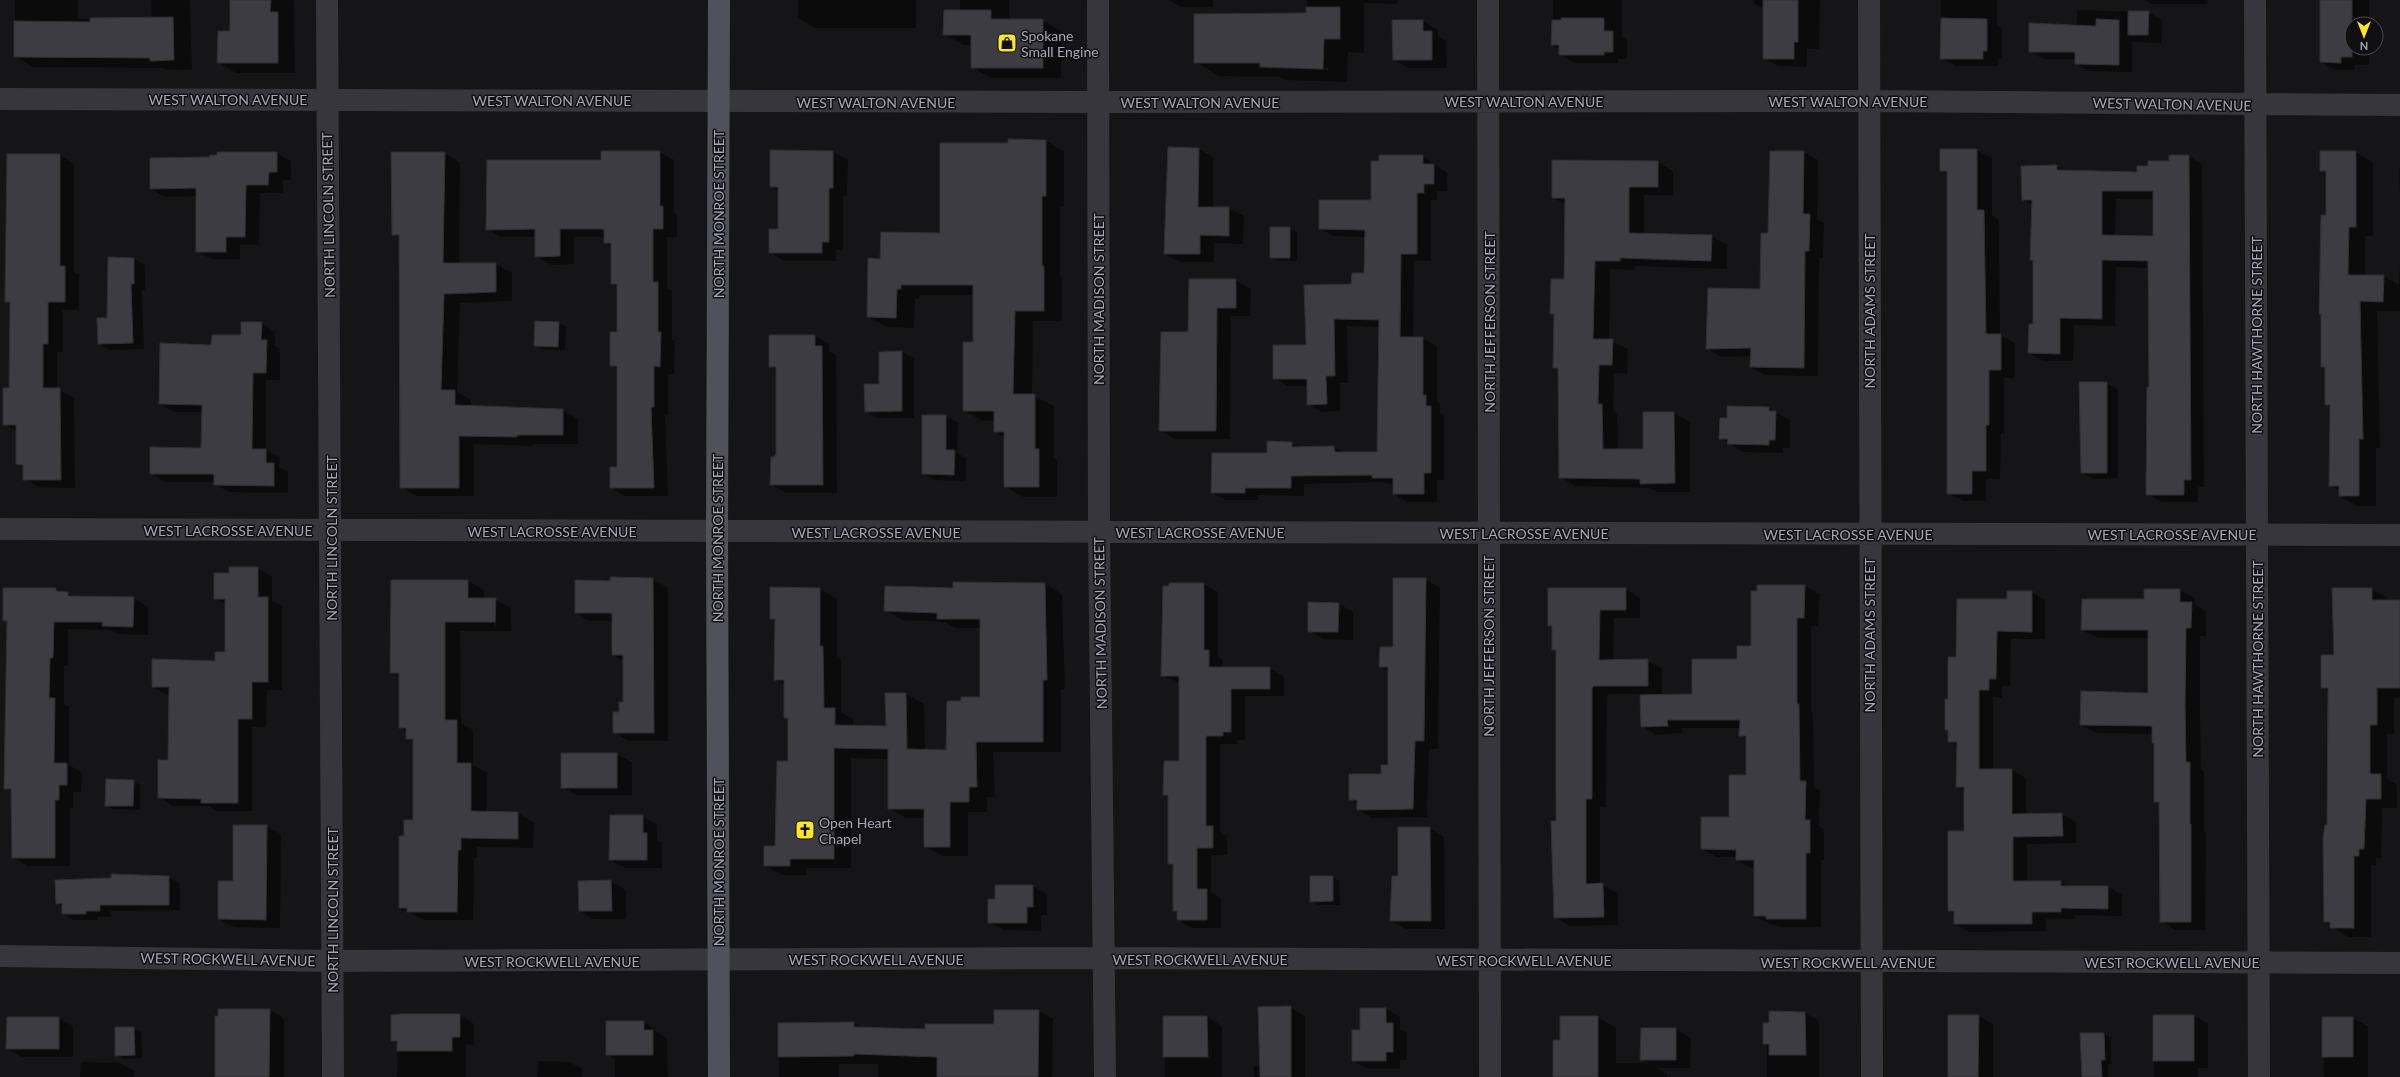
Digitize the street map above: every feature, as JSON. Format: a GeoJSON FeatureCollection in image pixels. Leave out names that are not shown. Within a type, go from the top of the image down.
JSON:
{"type":"FeatureCollection","features":[{"type":"Feature","properties":{"kind":"main road","name":"NORTH MONROE STREET"},"geometry":{"type":"LineString","coordinates":[[719,0],[717,532],[719,1077]]}},
{"type":"Feature","properties":{"kind":"street","name":"NORTH LINCOLN STREET"},"geometry":{"type":"LineString","coordinates":[[327,0],[326,100],[331,531],[333,1077]]}},
{"type":"Feature","properties":{"kind":"street","name":"NORTH MADISON STREET"},"geometry":{"type":"LineString","coordinates":[[1098,0],[1099,532],[1105,958],[1105,1077]]}},
{"type":"Feature","properties":{"kind":"street","name":"NORTH JEFFERSON STREET"},"geometry":{"type":"LineString","coordinates":[[1488,0],[1490,101],[1488,533],[1490,1077]]}},
{"type":"Feature","properties":{"kind":"street","name":"NORTH ADAMS STREET"},"geometry":{"type":"LineString","coordinates":[[1869,0],[1869,534],[1872,1077]]}},
{"type":"Feature","properties":{"kind":"street","name":"NORTH HAWTHORNE STREET"},"geometry":{"type":"LineString","coordinates":[[2255,0],[2259,1077]]}},
{"type":"Feature","properties":{"kind":"street","name":"WEST WALTON AVENUE"},"geometry":{"type":"LineString","coordinates":[[0,99],[718,102],[1869,100],[2255,105],[2400,105]]}},
{"type":"Feature","properties":{"kind":"street","name":"WEST LACROSSE AVENUE"},"geometry":{"type":"LineString","coordinates":[[0,529],[717,532],[2400,535]]}},
{"type":"Feature","properties":{"kind":"street","name":"WEST ROCKWELL AVENUE"},"geometry":{"type":"LineString","coordinates":[[0,956],[332,960],[1105,958],[2400,963]]}},
{"type":"Feature","properties":{"kind":"building"},"geometry":{"type":"Polygon","coordinates":[[[230,0],[271,0],[270,12],[278,12],[278,63],[217,63],[218,31],[230,31],[230,0]]]}},
{"type":"Feature","properties":{"kind":"building"},"geometry":{"type":"Polygon","coordinates":[[[1763,0],[1798,0],[1798,42],[1794,42],[1794,59],[1763,59],[1763,0]]]}},
{"type":"Feature","properties":{"kind":"building"},"geometry":{"type":"Polygon","coordinates":[[[2320,0],[2352,0],[2352,16],[2344,16],[2344,56],[2352,57],[2341,57],[2341,63],[2320,62],[2320,0]]]}},
{"type":"Feature","properties":{"kind":"building"},"geometry":{"type":"Polygon","coordinates":[[[1306,7],[1340,7],[1340,39],[1324,39],[1323,69],[1260,67],[1260,63],[1194,63],[1194,14],[1306,13],[1306,7]]]}},
{"type":"Feature","properties":{"kind":"building","name":"Spokane Small Engine"},"geometry":{"type":"Polygon","coordinates":[[[944,10],[991,10],[991,19],[1043,19],[1043,68],[971,68],[971,35],[943,35],[944,10]]]}},
{"type":"Feature","properties":{"kind":"building"},"geometry":{"type":"Polygon","coordinates":[[[2128,11],[2149,11],[2148,35],[2128,35],[2128,11]]]}},
{"type":"Feature","properties":{"kind":"building"},"geometry":{"type":"Polygon","coordinates":[[[173,17],[174,60],[150,61],[150,58],[14,57],[14,21],[90,22],[90,18],[173,17]]]}},
{"type":"Feature","properties":{"kind":"building"},"geometry":{"type":"Polygon","coordinates":[[[1561,18],[1604,18],[1604,31],[1613,31],[1613,52],[1604,52],[1604,55],[1559,55],[1559,45],[1551,45],[1552,20],[1561,20],[1561,18]]]}},
{"type":"Feature","properties":{"kind":"building"},"geometry":{"type":"Polygon","coordinates":[[[1941,18],[1987,19],[1987,51],[1983,51],[1983,59],[1940,59],[1941,18]]]}},
{"type":"Feature","properties":{"kind":"building"},"geometry":{"type":"Polygon","coordinates":[[[2096,19],[2119,20],[2119,65],[2075,64],[2075,52],[2029,52],[2029,23],[2096,26],[2096,19]]]}},
{"type":"Feature","properties":{"kind":"building"},"geometry":{"type":"Polygon","coordinates":[[[1392,20],[1423,20],[1423,31],[1432,31],[1432,60],[1393,60],[1392,20]]]}},
{"type":"Feature","properties":{"kind":"building"},"geometry":{"type":"Polygon","coordinates":[[[1008,139],[1046,140],[1046,196],[1042,196],[1042,266],[1044,266],[1044,311],[1015,311],[1013,394],[1035,394],[1035,449],[1039,449],[1039,487],[1004,487],[1004,432],[994,432],[994,411],[963,411],[963,342],[973,342],[973,285],[901,285],[901,289],[897,289],[896,318],[867,317],[868,258],[880,259],[881,232],[940,233],[940,143],[1008,143],[1008,139]]]}},
{"type":"Feature","properties":{"kind":"building"},"geometry":{"type":"Polygon","coordinates":[[[1168,147],[1199,148],[1198,207],[1229,207],[1229,236],[1200,235],[1200,254],[1164,254],[1168,147]]]}},
{"type":"Feature","properties":{"kind":"building"},"geometry":{"type":"Polygon","coordinates":[[[1940,149],[1977,149],[1977,210],[1984,210],[1986,334],[2001,334],[2001,370],[1989,370],[1989,425],[1986,425],[1986,471],[1972,471],[1972,494],[1947,494],[1947,171],[1940,171],[1940,149]]]}},
{"type":"Feature","properties":{"kind":"building"},"geometry":{"type":"Polygon","coordinates":[[[770,150],[833,151],[833,188],[829,188],[829,242],[822,242],[822,253],[769,253],[769,229],[778,229],[778,187],[770,187],[770,150]]]}},
{"type":"Feature","properties":{"kind":"building"},"geometry":{"type":"Polygon","coordinates":[[[601,151],[660,151],[660,206],[663,206],[663,229],[653,229],[653,282],[658,282],[658,332],[661,332],[660,367],[654,366],[654,407],[651,407],[654,488],[610,488],[610,467],[617,467],[617,366],[610,366],[610,332],[617,332],[617,284],[611,284],[611,243],[604,243],[604,229],[560,229],[560,256],[535,257],[535,229],[486,230],[487,160],[601,160],[601,151]]]}},
{"type":"Feature","properties":{"kind":"building"},"geometry":{"type":"Polygon","coordinates":[[[1770,151],[1804,151],[1803,214],[1810,214],[1809,251],[1805,251],[1804,368],[1750,367],[1751,348],[1706,349],[1708,288],[1760,289],[1761,233],[1768,233],[1770,151]]]}},
{"type":"Feature","properties":{"kind":"building"},"geometry":{"type":"Polygon","coordinates":[[[2320,151],[2356,151],[2356,227],[2349,227],[2348,275],[2384,275],[2383,302],[2360,301],[2363,439],[2359,439],[2359,496],[2339,496],[2339,486],[2329,486],[2330,405],[2325,405],[2325,367],[2321,367],[2321,314],[2319,314],[2321,215],[2326,215],[2326,171],[2320,171],[2320,151]]]}},
{"type":"Feature","properties":{"kind":"building"},"geometry":{"type":"Polygon","coordinates":[[[217,152],[277,152],[277,172],[269,172],[268,185],[246,185],[245,237],[226,237],[226,252],[196,252],[196,188],[150,189],[150,158],[210,157],[210,155],[217,155],[217,152]]]}},
{"type":"Feature","properties":{"kind":"building"},"geometry":{"type":"Polygon","coordinates":[[[391,152],[445,152],[443,263],[496,263],[496,292],[444,294],[441,390],[455,390],[455,405],[563,409],[563,435],[517,435],[517,437],[459,436],[459,488],[400,488],[399,235],[392,235],[391,152]]]}},
{"type":"Feature","properties":{"kind":"building"},"geometry":{"type":"Polygon","coordinates":[[[7,154],[60,154],[60,266],[65,266],[65,302],[48,302],[48,344],[43,344],[43,388],[60,388],[61,480],[23,480],[23,465],[16,464],[16,425],[3,425],[3,388],[9,388],[10,302],[5,302],[7,154]]]}},
{"type":"Feature","properties":{"kind":"building"},"geometry":{"type":"Polygon","coordinates":[[[1379,155],[1423,155],[1423,164],[1434,164],[1434,184],[1424,184],[1424,193],[1417,193],[1417,254],[1401,254],[1400,337],[1423,337],[1423,395],[1426,395],[1426,406],[1431,406],[1431,473],[1424,473],[1424,494],[1393,494],[1393,478],[1372,478],[1372,475],[1291,476],[1291,488],[1245,488],[1245,493],[1211,493],[1212,453],[1267,453],[1267,441],[1292,442],[1292,447],[1334,446],[1335,452],[1377,452],[1379,320],[1334,319],[1335,376],[1326,376],[1327,404],[1307,405],[1307,379],[1273,379],[1273,345],[1306,345],[1304,285],[1351,284],[1352,273],[1364,273],[1365,230],[1319,229],[1319,200],[1371,200],[1371,161],[1379,161],[1379,155]]]}},
{"type":"Feature","properties":{"kind":"building"},"geometry":{"type":"Polygon","coordinates":[[[2169,155],[2189,155],[2191,480],[2184,480],[2184,495],[2146,495],[2147,387],[2149,387],[2148,261],[2102,260],[2102,319],[2060,318],[2060,354],[2028,353],[2029,324],[2033,324],[2033,260],[2030,260],[2032,200],[2022,200],[2021,166],[2057,165],[2057,170],[2137,172],[2137,166],[2148,166],[2148,161],[2169,161],[2169,155]],[[2102,191],[2102,235],[2153,236],[2153,191],[2102,191]]]}},
{"type":"Feature","properties":{"kind":"building"},"geometry":{"type":"Polygon","coordinates":[[[1552,160],[1658,161],[1658,187],[1629,187],[1629,233],[1712,235],[1711,261],[1620,258],[1620,261],[1595,261],[1593,339],[1613,339],[1612,365],[1599,365],[1598,404],[1602,404],[1603,449],[1643,449],[1643,412],[1674,412],[1675,483],[1640,484],[1640,479],[1559,478],[1558,368],[1553,368],[1554,314],[1550,314],[1551,279],[1564,279],[1565,198],[1552,198],[1552,160]]]}},
{"type":"Feature","properties":{"kind":"building"},"geometry":{"type":"Polygon","coordinates":[[[1270,227],[1290,227],[1290,258],[1270,258],[1270,227]]]}},
{"type":"Feature","properties":{"kind":"building"},"geometry":{"type":"Polygon","coordinates":[[[108,257],[134,258],[134,284],[131,284],[133,343],[98,344],[97,318],[107,318],[108,257]]]}},
{"type":"Feature","properties":{"kind":"building"},"geometry":{"type":"Polygon","coordinates":[[[1189,279],[1236,279],[1236,308],[1217,308],[1216,431],[1159,431],[1161,332],[1188,332],[1189,279]]]}},
{"type":"Feature","properties":{"kind":"building"},"geometry":{"type":"Polygon","coordinates":[[[535,321],[559,322],[558,347],[534,346],[535,321]]]}},
{"type":"Feature","properties":{"kind":"building"},"geometry":{"type":"Polygon","coordinates":[[[241,322],[262,322],[261,340],[267,340],[266,373],[253,373],[252,449],[266,449],[266,463],[274,463],[274,486],[214,485],[214,474],[150,474],[150,447],[201,448],[202,405],[159,404],[160,343],[211,345],[212,335],[241,335],[241,322]]]}},
{"type":"Feature","properties":{"kind":"building"},"geometry":{"type":"Polygon","coordinates":[[[769,335],[815,335],[815,346],[822,346],[823,485],[770,485],[771,457],[774,457],[776,454],[776,367],[769,367],[769,335]]]}},
{"type":"Feature","properties":{"kind":"building"},"geometry":{"type":"Polygon","coordinates":[[[902,351],[902,411],[865,412],[864,384],[879,384],[879,352],[902,351]]]}},
{"type":"Feature","properties":{"kind":"building"},"geometry":{"type":"Polygon","coordinates":[[[2079,382],[2107,382],[2107,473],[2081,473],[2079,382]]]}},
{"type":"Feature","properties":{"kind":"building"},"geometry":{"type":"Polygon","coordinates":[[[1727,406],[1769,407],[1769,411],[1776,411],[1775,440],[1769,440],[1769,445],[1727,444],[1728,439],[1719,439],[1720,418],[1727,418],[1727,406]]]}},
{"type":"Feature","properties":{"kind":"building"},"geometry":{"type":"Polygon","coordinates":[[[922,415],[946,415],[946,450],[955,450],[954,475],[922,474],[922,415]]]}},
{"type":"Feature","properties":{"kind":"building"},"geometry":{"type":"Polygon","coordinates":[[[229,567],[258,567],[258,597],[268,597],[268,682],[252,682],[252,719],[238,719],[238,803],[201,803],[201,799],[158,798],[158,760],[168,760],[169,687],[152,687],[152,659],[215,661],[215,652],[225,652],[225,599],[214,599],[214,573],[229,573],[229,567]]]}},
{"type":"Feature","properties":{"kind":"building"},"geometry":{"type":"Polygon","coordinates":[[[610,577],[653,578],[654,733],[613,733],[613,712],[619,712],[619,702],[623,702],[623,655],[612,655],[612,613],[575,613],[575,580],[610,581],[610,577]]]}},
{"type":"Feature","properties":{"kind":"building"},"geometry":{"type":"Polygon","coordinates":[[[1393,578],[1426,578],[1424,741],[1415,741],[1413,809],[1357,810],[1357,800],[1349,800],[1349,774],[1381,774],[1381,765],[1388,765],[1388,667],[1379,667],[1380,647],[1393,647],[1393,578]]]}},
{"type":"Feature","properties":{"kind":"building"},"geometry":{"type":"Polygon","coordinates":[[[391,580],[468,580],[468,598],[496,598],[495,622],[445,622],[445,720],[457,720],[457,763],[471,763],[471,811],[518,812],[518,839],[461,838],[461,850],[458,850],[457,912],[407,912],[407,908],[399,908],[399,836],[404,836],[404,820],[413,820],[413,739],[406,739],[406,728],[399,728],[399,673],[390,673],[391,580]]]}},
{"type":"Feature","properties":{"kind":"building"},"geometry":{"type":"Polygon","coordinates":[[[953,582],[1045,583],[1047,680],[1043,680],[1043,742],[976,742],[977,787],[969,787],[969,802],[950,802],[950,847],[924,847],[924,809],[888,809],[888,749],[834,748],[834,859],[790,859],[790,866],[764,866],[764,846],[775,846],[777,761],[788,761],[788,718],[784,718],[784,680],[774,680],[775,619],[770,619],[770,587],[820,588],[820,646],[823,646],[824,708],[835,708],[835,725],[886,726],[885,693],[906,693],[907,749],[946,750],[947,701],[961,701],[961,697],[980,697],[980,619],[937,619],[937,613],[884,611],[885,586],[953,588],[953,582]]]}},
{"type":"Feature","properties":{"kind":"building"},"geometry":{"type":"Polygon","coordinates":[[[1169,583],[1204,583],[1204,650],[1209,650],[1209,667],[1270,667],[1270,689],[1231,689],[1231,732],[1223,732],[1223,736],[1206,736],[1206,826],[1213,826],[1213,848],[1197,848],[1197,889],[1207,889],[1207,920],[1177,920],[1177,911],[1173,911],[1173,864],[1168,864],[1168,795],[1163,795],[1164,761],[1179,761],[1179,676],[1161,676],[1163,586],[1169,586],[1169,583]]]}},
{"type":"Feature","properties":{"kind":"building"},"geometry":{"type":"Polygon","coordinates":[[[1757,585],[1805,585],[1804,618],[1797,618],[1797,704],[1799,704],[1800,781],[1806,781],[1805,820],[1810,820],[1810,853],[1806,853],[1806,919],[1766,919],[1766,916],[1754,916],[1754,860],[1736,860],[1736,850],[1701,849],[1701,817],[1729,817],[1729,775],[1746,775],[1746,736],[1739,736],[1740,720],[1667,720],[1668,726],[1641,727],[1640,695],[1692,694],[1692,659],[1737,659],[1737,646],[1751,646],[1751,591],[1757,591],[1757,585]]]}},
{"type":"Feature","properties":{"kind":"building"},"geometry":{"type":"Polygon","coordinates":[[[3,588],[56,588],[56,591],[68,592],[68,596],[134,597],[133,627],[102,626],[103,622],[54,622],[53,658],[50,658],[49,698],[55,698],[54,763],[67,763],[67,785],[59,785],[59,800],[55,800],[55,858],[12,858],[11,789],[4,789],[7,621],[3,621],[3,588]]]}},
{"type":"Feature","properties":{"kind":"building"},"geometry":{"type":"Polygon","coordinates":[[[1548,588],[1626,588],[1626,610],[1600,610],[1599,660],[1648,659],[1648,686],[1594,686],[1592,688],[1592,799],[1586,799],[1586,884],[1603,883],[1604,917],[1554,918],[1551,821],[1556,821],[1556,650],[1552,650],[1552,626],[1548,626],[1548,588]]]}},
{"type":"Feature","properties":{"kind":"building"},"geometry":{"type":"Polygon","coordinates":[[[2332,588],[2372,588],[2372,600],[2400,600],[2400,688],[2377,688],[2377,725],[2370,725],[2370,774],[2381,774],[2381,799],[2366,799],[2364,849],[2359,849],[2359,856],[2354,856],[2354,928],[2330,928],[2330,922],[2324,922],[2323,839],[2325,825],[2327,825],[2328,688],[2321,688],[2321,655],[2334,655],[2332,588]]]}},
{"type":"Feature","properties":{"kind":"building"},"geometry":{"type":"Polygon","coordinates":[[[2144,589],[2180,589],[2180,602],[2192,602],[2191,628],[2186,628],[2185,704],[2186,762],[2190,762],[2191,922],[2160,922],[2159,802],[2154,802],[2154,743],[2152,743],[2152,726],[2080,725],[2081,691],[2148,693],[2148,630],[2081,630],[2082,599],[2144,599],[2144,589]]]}},
{"type":"Feature","properties":{"kind":"building"},"geometry":{"type":"Polygon","coordinates":[[[2007,591],[2032,591],[2032,632],[1997,631],[1996,679],[1989,679],[1989,690],[1979,690],[1979,769],[2012,769],[2012,814],[2062,813],[2063,836],[2013,837],[2013,881],[2061,881],[2061,886],[2108,886],[2108,909],[2061,908],[2061,912],[2032,912],[2032,924],[1954,924],[1954,911],[1948,911],[1948,831],[1964,831],[1964,787],[1956,787],[1957,742],[1948,742],[1948,730],[1945,730],[1945,699],[1948,699],[1948,657],[1956,657],[1957,599],[2007,599],[2007,591]]]}},
{"type":"Feature","properties":{"kind":"building"},"geometry":{"type":"Polygon","coordinates":[[[1308,602],[1339,603],[1338,632],[1308,632],[1308,602]]]}},
{"type":"Feature","properties":{"kind":"building"},"geometry":{"type":"Polygon","coordinates":[[[561,753],[617,753],[617,788],[561,788],[561,753]]]}},
{"type":"Feature","properties":{"kind":"building"},"geometry":{"type":"Polygon","coordinates":[[[106,779],[134,780],[133,806],[105,806],[106,779]]]}},
{"type":"Feature","properties":{"kind":"building"},"geometry":{"type":"Polygon","coordinates":[[[610,815],[643,815],[643,833],[647,833],[647,860],[609,860],[610,815]]]}},
{"type":"Feature","properties":{"kind":"building"},"geometry":{"type":"Polygon","coordinates":[[[233,825],[267,825],[266,920],[218,919],[218,881],[233,881],[233,825]]]}},
{"type":"Feature","properties":{"kind":"building"},"geometry":{"type":"Polygon","coordinates":[[[1398,827],[1430,827],[1431,921],[1390,921],[1392,876],[1398,876],[1398,827]]]}},
{"type":"Feature","properties":{"kind":"building"},"geometry":{"type":"Polygon","coordinates":[[[111,874],[169,876],[169,905],[100,905],[100,911],[86,911],[86,914],[62,914],[62,903],[56,904],[55,880],[111,878],[111,874]]]}},
{"type":"Feature","properties":{"kind":"building"},"geometry":{"type":"Polygon","coordinates":[[[1310,876],[1333,876],[1333,901],[1310,902],[1310,876]]]}},
{"type":"Feature","properties":{"kind":"building"},"geometry":{"type":"Polygon","coordinates":[[[611,880],[612,911],[579,911],[578,881],[611,880]]]}},
{"type":"Feature","properties":{"kind":"building"},"geometry":{"type":"Polygon","coordinates":[[[995,885],[1033,885],[1033,907],[1027,907],[1027,923],[988,923],[988,899],[995,899],[995,885]]]}},
{"type":"Feature","properties":{"kind":"building"},"geometry":{"type":"Polygon","coordinates":[[[1291,1006],[1291,1077],[1260,1077],[1258,1007],[1291,1006]]]}},
{"type":"Feature","properties":{"kind":"building"},"geometry":{"type":"Polygon","coordinates":[[[1360,1008],[1386,1008],[1386,1023],[1393,1023],[1393,1052],[1386,1052],[1386,1061],[1352,1061],[1352,1030],[1360,1030],[1360,1008]]]}},
{"type":"Feature","properties":{"kind":"building"},"geometry":{"type":"Polygon","coordinates":[[[218,1009],[270,1009],[269,1077],[215,1077],[215,1016],[218,1016],[218,1009]]]}},
{"type":"Feature","properties":{"kind":"building"},"geometry":{"type":"Polygon","coordinates":[[[994,1010],[1039,1010],[1038,1077],[937,1077],[937,1057],[854,1054],[854,1056],[778,1057],[778,1023],[854,1022],[854,1027],[925,1029],[925,1024],[994,1024],[994,1010]]]}},
{"type":"Feature","properties":{"kind":"building"},"geometry":{"type":"Polygon","coordinates":[[[1769,1011],[1805,1012],[1806,1055],[1769,1055],[1769,1044],[1763,1044],[1763,1023],[1769,1023],[1769,1011]]]}},
{"type":"Feature","properties":{"kind":"building"},"geometry":{"type":"Polygon","coordinates":[[[460,1014],[460,1037],[452,1037],[452,1051],[397,1051],[397,1041],[391,1041],[391,1015],[460,1014]]]}},
{"type":"Feature","properties":{"kind":"building"},"geometry":{"type":"Polygon","coordinates":[[[1948,1015],[1979,1015],[1978,1077],[1948,1077],[1948,1015]]]}},
{"type":"Feature","properties":{"kind":"building"},"geometry":{"type":"Polygon","coordinates":[[[2153,1015],[2194,1015],[2194,1061],[2153,1061],[2153,1015]]]}},
{"type":"Feature","properties":{"kind":"building"},"geometry":{"type":"Polygon","coordinates":[[[1163,1016],[1207,1016],[1208,1057],[1163,1057],[1163,1016]]]}},
{"type":"Feature","properties":{"kind":"building"},"geometry":{"type":"Polygon","coordinates":[[[1560,1016],[1598,1016],[1598,1077],[1553,1077],[1553,1040],[1560,1040],[1560,1016]]]}},
{"type":"Feature","properties":{"kind":"building"},"geometry":{"type":"Polygon","coordinates":[[[7,1017],[59,1017],[59,1049],[6,1049],[7,1017]]]}},
{"type":"Feature","properties":{"kind":"building"},"geometry":{"type":"Polygon","coordinates":[[[2322,1017],[2353,1017],[2353,1057],[2322,1057],[2322,1017]]]}},
{"type":"Feature","properties":{"kind":"building"},"geometry":{"type":"Polygon","coordinates":[[[606,1021],[644,1021],[644,1030],[653,1030],[653,1055],[606,1055],[606,1021]]]}},
{"type":"Feature","properties":{"kind":"building"},"geometry":{"type":"Polygon","coordinates":[[[115,1027],[134,1027],[135,1055],[115,1056],[115,1027]]]}},
{"type":"Feature","properties":{"kind":"building"},"geometry":{"type":"Polygon","coordinates":[[[1641,1028],[1676,1028],[1676,1060],[1640,1060],[1641,1028]]]}},
{"type":"Feature","properties":{"kind":"building"},"geometry":{"type":"Polygon","coordinates":[[[2080,1033],[2104,1033],[2105,1060],[2101,1060],[2102,1077],[2082,1077],[2080,1033]]]}},
{"type":"Feature","properties":{"kind":"place","name":"Spokane Small Engine"},"geometry":{"type":"Point","coordinates":[1007,43]}},
{"type":"Feature","properties":{"kind":"place","name":"Open Heart Chapel"},"geometry":{"type":"Point","coordinates":[805,830]}}]}
